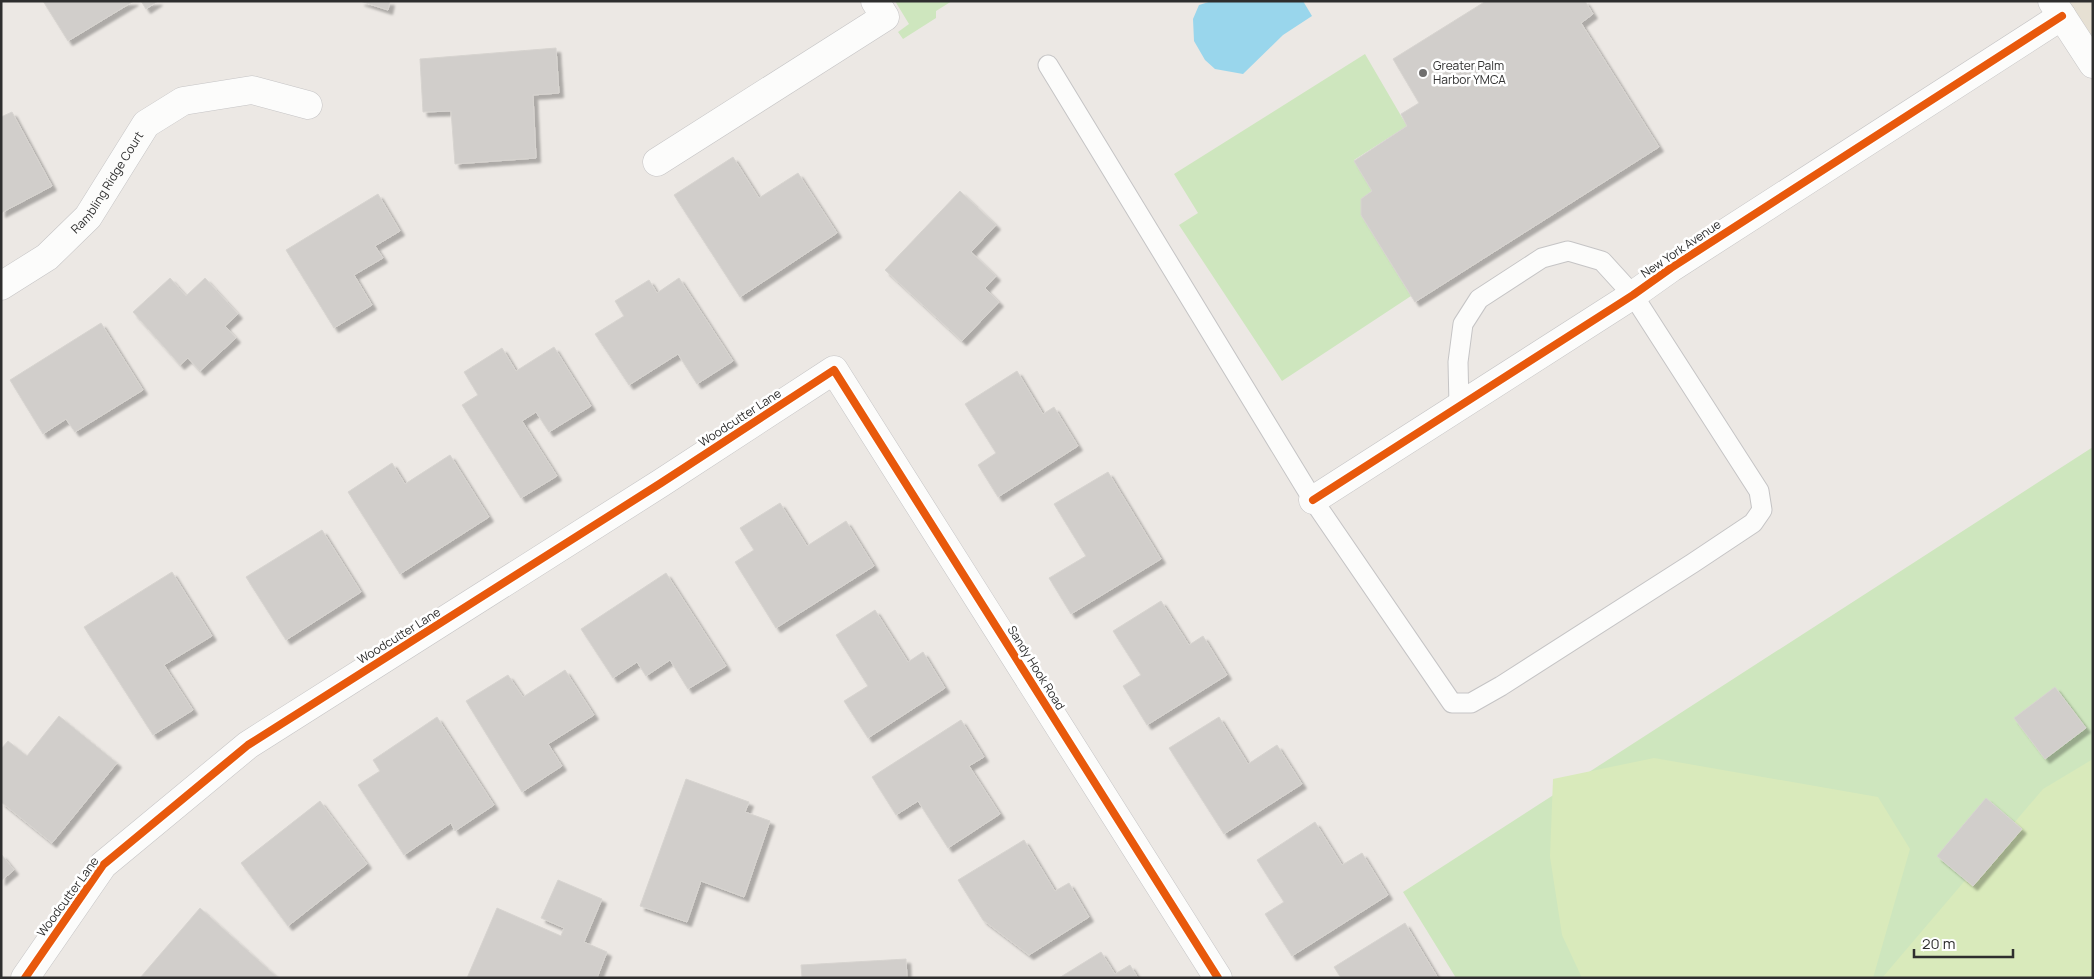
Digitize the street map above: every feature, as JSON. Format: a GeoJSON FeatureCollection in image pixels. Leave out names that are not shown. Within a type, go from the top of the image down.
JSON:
{"type":"FeatureCollection","features":[{"type":"Feature","properties":{"kind":"street"},"geometry":{"type":"LineString","coordinates":[[657,162],[885,17],[875,1]]}},
{"type":"Feature","properties":{"kind":"street"},"geometry":{"type":"LineString","coordinates":[[2057,9],[2093,64]]}},
{"type":"Feature","properties":{"kind":"street","name":"New York Avenue"},"geometry":{"type":"LineString","coordinates":[[1312,500],[1633,295],[2057,9]]}},
{"type":"Feature","properties":{"kind":"street","name":"Rambling Ridge Court"},"geometry":{"type":"LineString","coordinates":[[1,286],[47,257],[88,217],[146,124],[183,101],[252,90],[308,105]]}},
{"type":"Feature","properties":{"kind":"street","name":"Woodcutter Lane"},"geometry":{"type":"LineString","coordinates":[[26,978],[103,865],[248,745],[652,489],[834,370]]}},
{"type":"Feature","properties":{"kind":"street","name":"Sandy Hook Road"},"geometry":{"type":"LineString","coordinates":[[834,370],[1218,978]]}},
{"type":"Feature","properties":{"kind":"lane"},"geometry":{"type":"LineString","coordinates":[[1048,65],[1312,500],[1452,703],[1471,703],[1693,563],[1753,522],[1762,510],[1759,491],[1633,295],[1602,261],[1568,251],[1542,258],[1479,298],[1463,324],[1458,362],[1460,405]]}},
{"type":"Feature","properties":{"kind":"shaded area"},"geometry":{"type":"Polygon","coordinates":[[[2068,1],[2093,1],[2093,40],[2068,1]]]}},
{"type":"Feature","properties":{"kind":"green space"},"geometry":{"type":"Polygon","coordinates":[[[895,1],[952,1],[936,11],[936,18],[903,39],[898,32],[909,24],[895,1]]]}},
{"type":"Feature","properties":{"kind":"green space"},"geometry":{"type":"Polygon","coordinates":[[[1365,54],[1407,126],[1354,160],[1372,191],[1361,199],[1361,215],[1411,296],[1282,381],[1179,225],[1198,213],[1174,174],[1365,54]]]}},
{"type":"Feature","properties":{"kind":"green space"},"geometry":{"type":"Polygon","coordinates":[[[2093,447],[2093,978],[1456,978],[1403,892],[2093,447]]]}},
{"type":"Feature","properties":{"kind":"green space"},"geometry":{"type":"Polygon","coordinates":[[[1654,758],[1878,797],[1910,849],[1873,978],[1582,978],[1562,935],[1550,857],[1553,779],[1654,758]]]}},
{"type":"Feature","properties":{"kind":"green space"},"geometry":{"type":"Polygon","coordinates":[[[2093,759],[2093,978],[1882,978],[2043,789],[2093,759]]]}},
{"type":"Feature","properties":{"kind":"water"},"geometry":{"type":"Polygon","coordinates":[[[1212,1],[1303,1],[1312,16],[1283,35],[1243,74],[1215,69],[1205,60],[1194,41],[1193,19],[1199,5],[1212,1]]]}},
{"type":"Feature","properties":{"kind":"building"},"geometry":{"type":"Polygon","coordinates":[[[43,1],[134,1],[68,41],[43,1]]]}},
{"type":"Feature","properties":{"kind":"building"},"geometry":{"type":"Polygon","coordinates":[[[141,1],[158,1],[146,9],[141,1]]]}},
{"type":"Feature","properties":{"kind":"building"},"geometry":{"type":"Polygon","coordinates":[[[360,1],[390,1],[388,10],[360,1]]]}},
{"type":"Feature","properties":{"kind":"building"},"geometry":{"type":"Polygon","coordinates":[[[1486,1],[1585,1],[1593,14],[1581,23],[1659,147],[1415,302],[1361,215],[1361,199],[1372,191],[1354,161],[1407,126],[1401,114],[1419,103],[1393,59],[1486,1]]]}},
{"type":"Feature","properties":{"kind":"building"},"geometry":{"type":"Polygon","coordinates":[[[556,48],[559,93],[533,95],[536,158],[455,164],[451,111],[423,112],[420,59],[556,48]]]}},
{"type":"Feature","properties":{"kind":"building"},"geometry":{"type":"Polygon","coordinates":[[[12,112],[52,186],[1,213],[1,117],[12,112]]]}},
{"type":"Feature","properties":{"kind":"building"},"geometry":{"type":"Polygon","coordinates":[[[733,157],[759,198],[798,173],[837,233],[740,297],[674,195],[733,157]]]}},
{"type":"Feature","properties":{"kind":"building"},"geometry":{"type":"Polygon","coordinates":[[[960,191],[996,225],[971,252],[996,276],[985,288],[999,302],[962,341],[885,270],[960,191]]]}},
{"type":"Feature","properties":{"kind":"building"},"geometry":{"type":"Polygon","coordinates":[[[378,194],[400,231],[375,246],[383,258],[354,275],[372,305],[334,328],[286,250],[378,194]]]}},
{"type":"Feature","properties":{"kind":"building"},"geometry":{"type":"Polygon","coordinates":[[[170,278],[186,296],[205,278],[238,314],[225,326],[236,338],[200,371],[188,358],[180,365],[133,312],[170,278]]]}},
{"type":"Feature","properties":{"kind":"building"},"geometry":{"type":"Polygon","coordinates":[[[679,278],[733,361],[697,384],[678,354],[629,385],[595,334],[624,316],[615,301],[649,280],[657,293],[679,278]]]}},
{"type":"Feature","properties":{"kind":"building"},"geometry":{"type":"Polygon","coordinates":[[[101,323],[143,390],[75,432],[66,419],[43,434],[10,380],[101,323]]]}},
{"type":"Feature","properties":{"kind":"building"},"geometry":{"type":"Polygon","coordinates":[[[554,347],[591,406],[549,432],[536,412],[522,421],[557,476],[521,498],[462,405],[478,395],[464,372],[502,348],[516,371],[554,347]]]}},
{"type":"Feature","properties":{"kind":"building"},"geometry":{"type":"Polygon","coordinates":[[[1017,371],[1043,414],[1054,407],[1078,446],[998,497],[978,465],[996,453],[965,404],[1017,371]]]}},
{"type":"Feature","properties":{"kind":"building"},"geometry":{"type":"Polygon","coordinates":[[[450,455],[489,517],[400,574],[348,492],[392,463],[405,484],[450,455]]]}},
{"type":"Feature","properties":{"kind":"building"},"geometry":{"type":"Polygon","coordinates":[[[1108,472],[1161,559],[1071,614],[1049,578],[1086,556],[1054,504],[1108,472]]]}},
{"type":"Feature","properties":{"kind":"building"},"geometry":{"type":"Polygon","coordinates":[[[780,503],[807,546],[846,521],[874,566],[776,628],[735,562],[754,550],[740,528],[780,503]]]}},
{"type":"Feature","properties":{"kind":"building"},"geometry":{"type":"Polygon","coordinates":[[[322,530],[361,592],[286,640],[246,577],[322,530]]]}},
{"type":"Feature","properties":{"kind":"building"},"geometry":{"type":"Polygon","coordinates":[[[172,572],[212,636],[164,665],[193,710],[153,735],[84,627],[172,572]]]}},
{"type":"Feature","properties":{"kind":"building"},"geometry":{"type":"Polygon","coordinates":[[[666,573],[726,666],[688,689],[670,660],[646,676],[637,662],[613,678],[581,629],[666,573]]]}},
{"type":"Feature","properties":{"kind":"building"},"geometry":{"type":"Polygon","coordinates":[[[1161,601],[1189,645],[1203,636],[1227,675],[1147,725],[1123,686],[1141,675],[1113,631],[1161,601]]]}},
{"type":"Feature","properties":{"kind":"building"},"geometry":{"type":"Polygon","coordinates":[[[875,610],[908,662],[923,652],[945,688],[868,738],[844,701],[868,686],[836,635],[875,610]]]}},
{"type":"Feature","properties":{"kind":"building"},"geometry":{"type":"Polygon","coordinates":[[[565,670],[594,715],[548,744],[562,766],[522,792],[466,701],[508,675],[523,697],[565,670]]]}},
{"type":"Feature","properties":{"kind":"building"},"geometry":{"type":"Polygon","coordinates":[[[2055,687],[2086,728],[2045,759],[2014,718],[2055,687]]]}},
{"type":"Feature","properties":{"kind":"building"},"geometry":{"type":"Polygon","coordinates":[[[59,716],[117,763],[52,843],[1,802],[1,749],[8,741],[27,756],[59,716]]]}},
{"type":"Feature","properties":{"kind":"building"},"geometry":{"type":"Polygon","coordinates":[[[437,717],[494,805],[455,831],[451,823],[404,855],[358,785],[380,771],[373,760],[437,717]]]}},
{"type":"Feature","properties":{"kind":"building"},"geometry":{"type":"Polygon","coordinates":[[[1219,717],[1248,764],[1277,745],[1302,784],[1224,834],[1169,748],[1219,717]]]}},
{"type":"Feature","properties":{"kind":"building"},"geometry":{"type":"Polygon","coordinates":[[[961,720],[984,757],[969,766],[1000,814],[948,848],[918,801],[896,815],[872,777],[961,720]]]}},
{"type":"Feature","properties":{"kind":"building"},"geometry":{"type":"Polygon","coordinates":[[[686,779],[749,802],[745,812],[770,821],[744,897],[701,881],[687,922],[640,906],[686,779]]]}},
{"type":"Feature","properties":{"kind":"building"},"geometry":{"type":"Polygon","coordinates":[[[1986,798],[2022,829],[1973,886],[1937,856],[1986,798]]]}},
{"type":"Feature","properties":{"kind":"building"},"geometry":{"type":"Polygon","coordinates":[[[320,801],[367,864],[288,926],[241,863],[320,801]]]}},
{"type":"Feature","properties":{"kind":"building"},"geometry":{"type":"Polygon","coordinates":[[[1315,822],[1342,865],[1362,853],[1388,895],[1292,956],[1265,914],[1284,902],[1257,860],[1315,822]]]}},
{"type":"Feature","properties":{"kind":"building"},"geometry":{"type":"Polygon","coordinates":[[[1024,840],[1055,891],[1069,883],[1089,917],[1029,955],[983,920],[958,880],[1024,840]]]}},
{"type":"Feature","properties":{"kind":"building"},"geometry":{"type":"Polygon","coordinates":[[[1,854],[14,870],[1,881],[1,854]]]}},
{"type":"Feature","properties":{"kind":"building"},"geometry":{"type":"Polygon","coordinates":[[[558,880],[602,899],[584,942],[607,952],[597,978],[467,978],[497,908],[561,936],[564,928],[541,918],[558,880]]]}},
{"type":"Feature","properties":{"kind":"building"},"geometry":{"type":"Polygon","coordinates":[[[200,908],[278,978],[140,978],[200,908]]]}},
{"type":"Feature","properties":{"kind":"building"},"geometry":{"type":"Polygon","coordinates":[[[1405,923],[1438,978],[1341,978],[1334,967],[1405,923]]]}},
{"type":"Feature","properties":{"kind":"building"},"geometry":{"type":"Polygon","coordinates":[[[1101,952],[1115,974],[1130,965],[1138,978],[1059,978],[1101,952]]]}},
{"type":"Feature","properties":{"kind":"building"},"geometry":{"type":"Polygon","coordinates":[[[906,959],[907,978],[802,978],[801,965],[906,959]]]}},
{"type":"Feature","properties":{"kind":"cycle path"},"geometry":{"type":"LineString","coordinates":[[1313,500],[2062,16]]}},
{"type":"Feature","properties":{"kind":"cycle path"},"geometry":{"type":"LineString","coordinates":[[25,978],[103,865],[248,745],[661,483],[834,370],[1218,978]]}},
{"type":"Feature","properties":{"kind":"place","name":"Greater Palm Harbor YMCA"},"geometry":{"type":"Point","coordinates":[1423,73]}}]}
